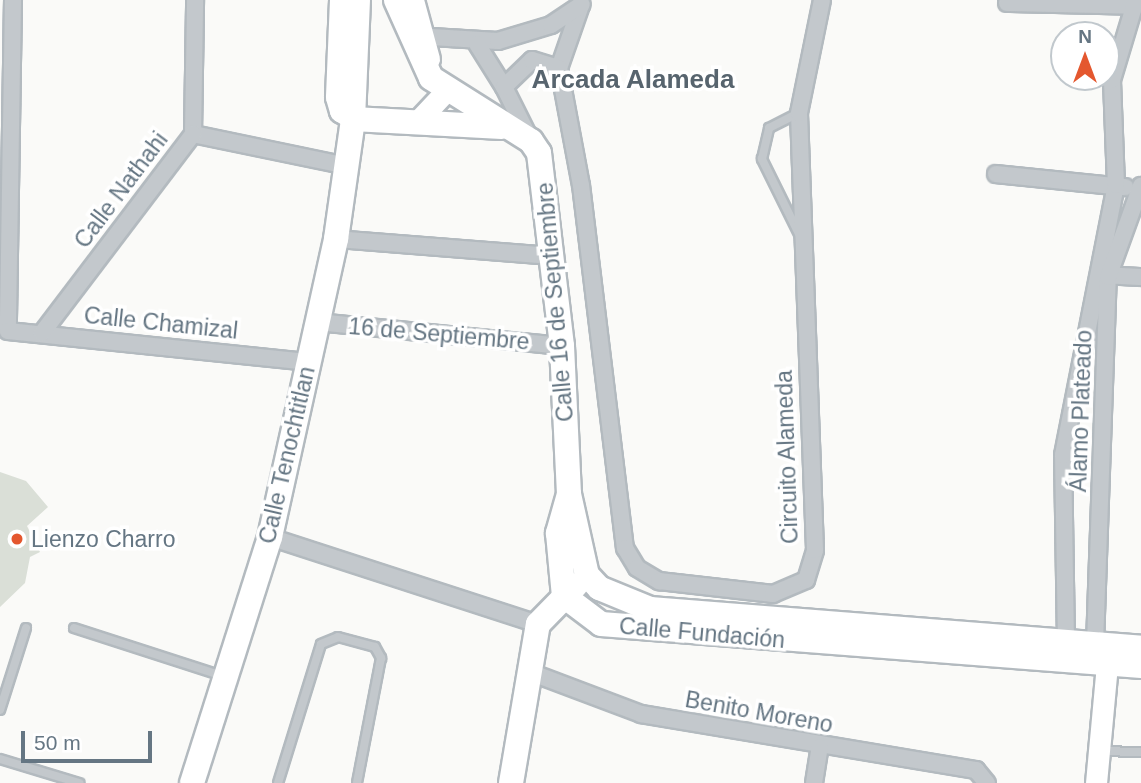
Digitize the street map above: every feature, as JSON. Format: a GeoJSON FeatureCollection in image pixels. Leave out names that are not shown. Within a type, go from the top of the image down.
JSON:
{"type":"FeatureCollection","features":[{"type":"Feature","properties":{"kind":"main road","name":"Calle Tenochtitlan"},"geometry":{"type":"LineString","coordinates":[[192,783],[229,678],[270,537],[336,239],[353,119],[358,0]]}},
{"type":"Feature","properties":{"kind":"main road"},"geometry":{"type":"LineString","coordinates":[[396,0],[417,37],[438,85],[531,141]]}},
{"type":"Feature","properties":{"kind":"main road"},"geometry":{"type":"LineString","coordinates":[[353,119],[506,127]]}},
{"type":"Feature","properties":{"kind":"main road","name":"Calle 16 de Septiembre"},"geometry":{"type":"LineString","coordinates":[[531,141],[544,166],[562,346],[569,494]]}},
{"type":"Feature","properties":{"kind":"main road"},"geometry":{"type":"LineString","coordinates":[[511,783],[538,624],[587,575],[569,494]]}},
{"type":"Feature","properties":{"kind":"main road"},"geometry":{"type":"LineString","coordinates":[[564,596],[558,533],[569,494]]}},
{"type":"Feature","properties":{"kind":"main road","name":"Calle Fundación"},"geometry":{"type":"LineString","coordinates":[[587,575],[615,599],[650,609],[1086,650],[1141,666]]}},
{"type":"Feature","properties":{"kind":"main road","name":"Calle Fundación"},"geometry":{"type":"LineString","coordinates":[[564,596],[601,624],[957,654],[1141,648]]}},
{"type":"Feature","properties":{"kind":"street","name":"Calle Chamizal"},"geometry":{"type":"LineString","coordinates":[[13,0],[8,331],[309,362]]}},
{"type":"Feature","properties":{"kind":"street"},"geometry":{"type":"LineString","coordinates":[[193,134],[195,0]]}},
{"type":"Feature","properties":{"kind":"street"},"geometry":{"type":"LineString","coordinates":[[340,0],[336,97],[340,111],[353,119]]}},
{"type":"Feature","properties":{"kind":"street"},"geometry":{"type":"LineString","coordinates":[[413,0],[417,37]]}},
{"type":"Feature","properties":{"kind":"street","name":"Circuito Alameda"},"geometry":{"type":"LineString","coordinates":[[584,2],[559,68],[581,185],[621,533],[630,561],[648,577],[773,594],[806,580],[815,550],[799,113],[822,0]]}},
{"type":"Feature","properties":{"kind":"street","name":"Circuito Alameda"},"geometry":{"type":"LineString","coordinates":[[417,37],[477,44],[526,35],[584,2]]}},
{"type":"Feature","properties":{"kind":"street"},"geometry":{"type":"LineString","coordinates":[[1007,3],[1136,3]]}},
{"type":"Feature","properties":{"kind":"street","name":"Álamo Plateado"},"geometry":{"type":"LineString","coordinates":[[1086,650],[1063,455],[1101,275],[1116,185],[1112,80],[1136,3]]}},
{"type":"Feature","properties":{"kind":"street"},"geometry":{"type":"LineString","coordinates":[[477,44],[505,87],[531,141]]}},
{"type":"Feature","properties":{"kind":"street"},"geometry":{"type":"LineString","coordinates":[[505,87],[532,60],[559,68]]}},
{"type":"Feature","properties":{"kind":"street"},"geometry":{"type":"LineString","coordinates":[[416,122],[438,85]]}},
{"type":"Feature","properties":{"kind":"street","name":"Calle Nathahi"},"geometry":{"type":"LineString","coordinates":[[42,333],[193,134],[346,166]]}},
{"type":"Feature","properties":{"kind":"street"},"geometry":{"type":"LineString","coordinates":[[996,174],[1139,187]]}},
{"type":"Feature","properties":{"kind":"street","name":"Álamo Plateado"},"geometry":{"type":"LineString","coordinates":[[1086,650],[1101,275],[1139,187]]}},
{"type":"Feature","properties":{"kind":"street"},"geometry":{"type":"LineString","coordinates":[[336,239],[553,256]]}},
{"type":"Feature","properties":{"kind":"street"},"geometry":{"type":"LineString","coordinates":[[1101,275],[1141,277]]}},
{"type":"Feature","properties":{"kind":"street","name":"16 de Septiembre"},"geometry":{"type":"LineString","coordinates":[[317,322],[562,346]]}},
{"type":"Feature","properties":{"kind":"street"},"geometry":{"type":"LineString","coordinates":[[270,537],[538,624]]}},
{"type":"Feature","properties":{"kind":"street"},"geometry":{"type":"LineString","coordinates":[[957,654],[972,646],[1141,655]]}},
{"type":"Feature","properties":{"kind":"street"},"geometry":{"type":"LineString","coordinates":[[1086,650],[1100,751],[1096,783]]}},
{"type":"Feature","properties":{"kind":"street","name":"Benito Moreno"},"geometry":{"type":"LineString","coordinates":[[530,672],[641,714],[986,779]]}},
{"type":"Feature","properties":{"kind":"street"},"geometry":{"type":"LineString","coordinates":[[814,783],[820,747]]}},
{"type":"Feature","properties":{"kind":"lane"},"geometry":{"type":"LineString","coordinates":[[799,113],[769,128],[762,159],[803,243]]}},
{"type":"Feature","properties":{"kind":"lane"},"geometry":{"type":"LineString","coordinates":[[0,710],[26,628]]}},
{"type":"Feature","properties":{"kind":"lane"},"geometry":{"type":"LineString","coordinates":[[74,628],[229,678]]}},
{"type":"Feature","properties":{"kind":"lane"},"geometry":{"type":"LineString","coordinates":[[278,783],[321,644],[338,637],[375,646],[381,658],[358,783]]}},
{"type":"Feature","properties":{"kind":"lane"},"geometry":{"type":"LineString","coordinates":[[1100,751],[1141,752]]}},
{"type":"Feature","properties":{"kind":"lane"},"geometry":{"type":"LineString","coordinates":[[0,759],[79,783]]}},
{"type":"Feature","properties":{"kind":"shaded area","name":"Lienzo Charro"},"geometry":{"type":"Polygon","coordinates":[[[0,472],[26,481],[48,507],[27,526],[40,552],[30,557],[25,583],[0,607],[0,472]]]}},
{"type":"Feature","properties":{"kind":"place","name":"Lienzo Charro"},"geometry":{"type":"Point","coordinates":[17,539]}},
{"type":"Feature","properties":{"kind":"district","name":"Arcada Alameda"},"geometry":{"type":"Point","coordinates":[633,80]}}]}
